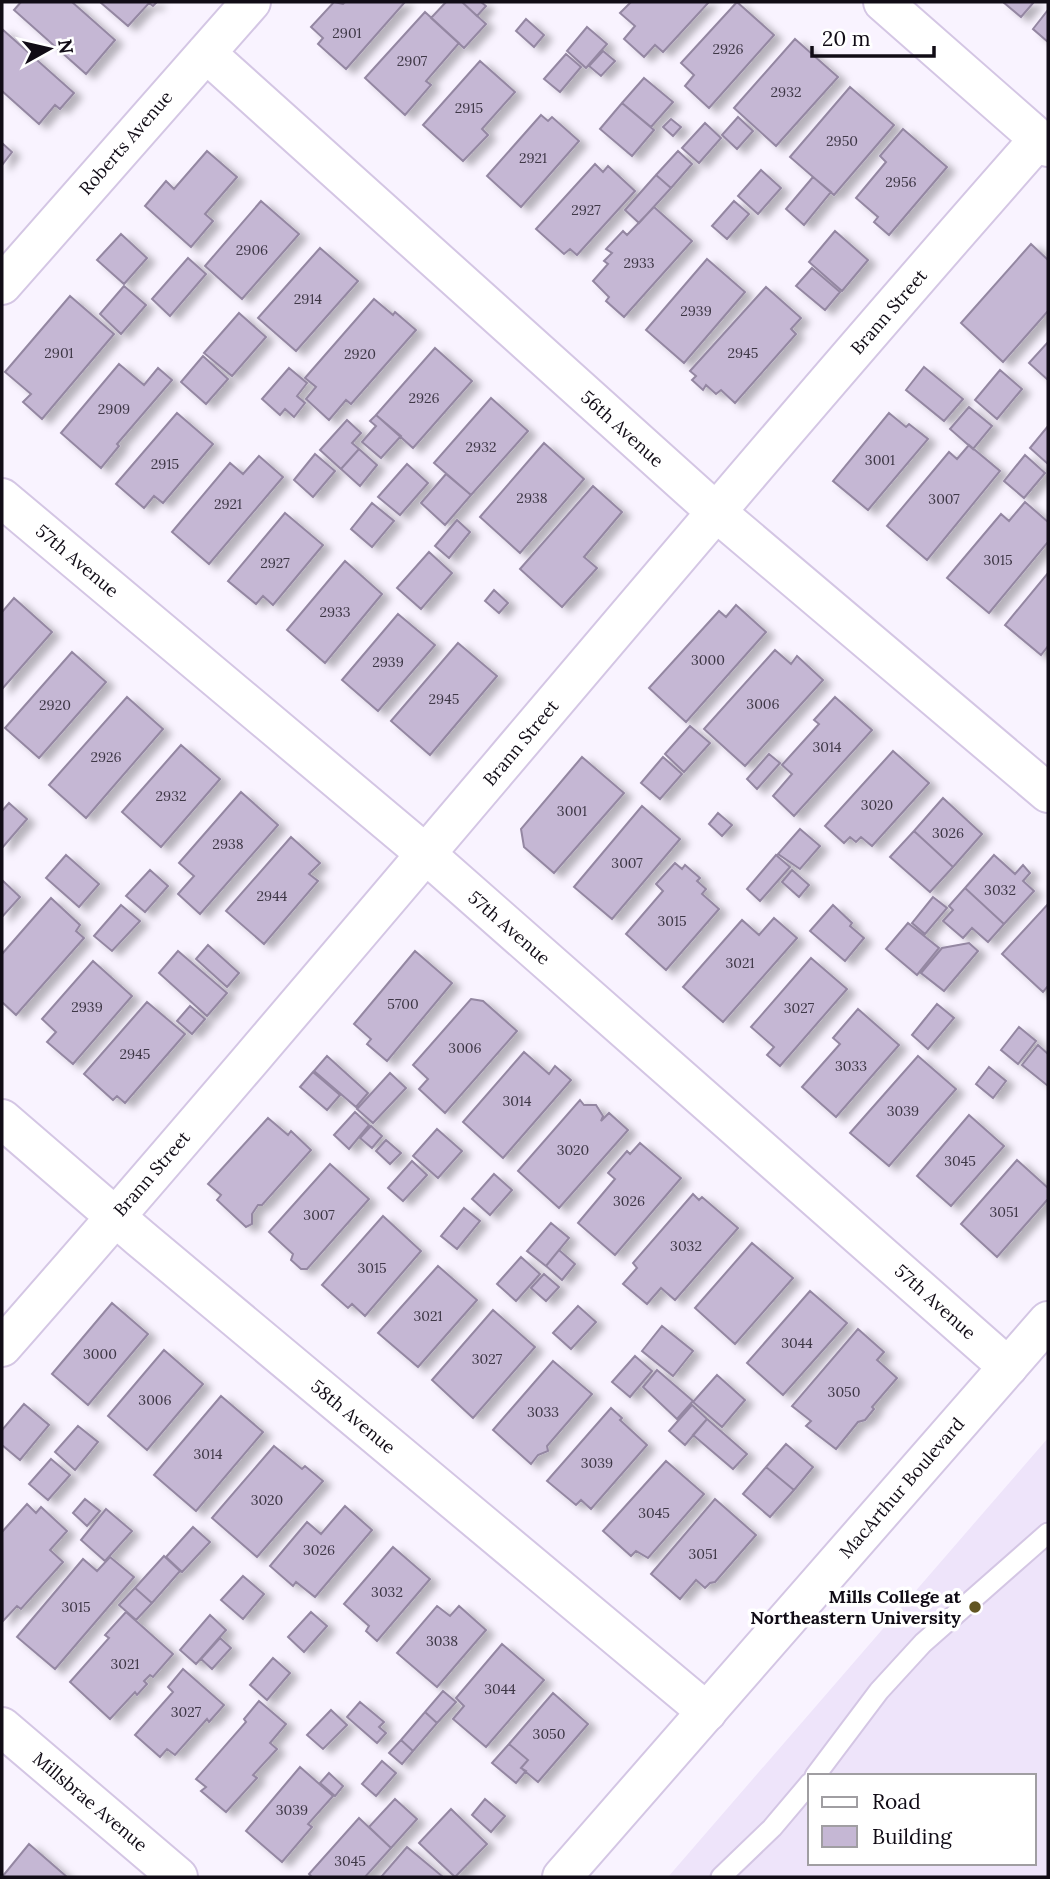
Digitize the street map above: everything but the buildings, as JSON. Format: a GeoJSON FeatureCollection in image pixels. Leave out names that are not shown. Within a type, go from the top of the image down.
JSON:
{"type":"FeatureCollection","features":[{"type":"Feature","properties":{"kind":"street","name":"Roberts Avenue"},"geometry":{"type":"LineString","coordinates":[[2,285],[251,2]]}},
{"type":"Feature","properties":{"kind":"street"},"geometry":{"type":"LineString","coordinates":[[883,2],[1044,143]]}},
{"type":"Feature","properties":{"kind":"street","name":"56th Avenue"},"geometry":{"type":"LineString","coordinates":[[206,53],[715,512],[1048,793]]}},
{"type":"Feature","properties":{"kind":"street","name":"Brann Street"},"geometry":{"type":"LineString","coordinates":[[2,1347],[427,855],[715,512],[1044,143]]}},
{"type":"Feature","properties":{"kind":"street","name":"57th Avenue"},"geometry":{"type":"LineString","coordinates":[[2,498],[427,855],[1008,1367]]}},
{"type":"Feature","properties":{"kind":"street","name":"58th Avenue"},"geometry":{"type":"LineString","coordinates":[[2,1119],[707,1712]]}},
{"type":"Feature","properties":{"kind":"street","name":"MacArthur Boulevard"},"geometry":{"type":"LineString","coordinates":[[562,1877],[1048,1321]]}},
{"type":"Feature","properties":{"kind":"street","name":"Millsbrae Avenue"},"geometry":{"type":"LineString","coordinates":[[2,1727],[178,1877]]}},
{"type":"Feature","properties":{"kind":"lane"},"geometry":{"type":"LineString","coordinates":[[817,1774],[879,1691],[923,1643],[1048,1533]]}},
{"type":"Feature","properties":{"kind":"lane"},"geometry":{"type":"LineString","coordinates":[[721,1877],[772,1828],[808,1785]]}},
{"type":"Feature","properties":{"kind":"shaded area","name":"Mills College at Northeastern University"},"geometry":{"type":"Polygon","coordinates":[[[1048,1438],[1048,1877],[668,1877],[1048,1438]]]}},
{"type":"Feature","properties":{"kind":"place","name":"Mills College at Northeastern University"},"geometry":{"type":"Point","coordinates":[975,1607]}}]}
